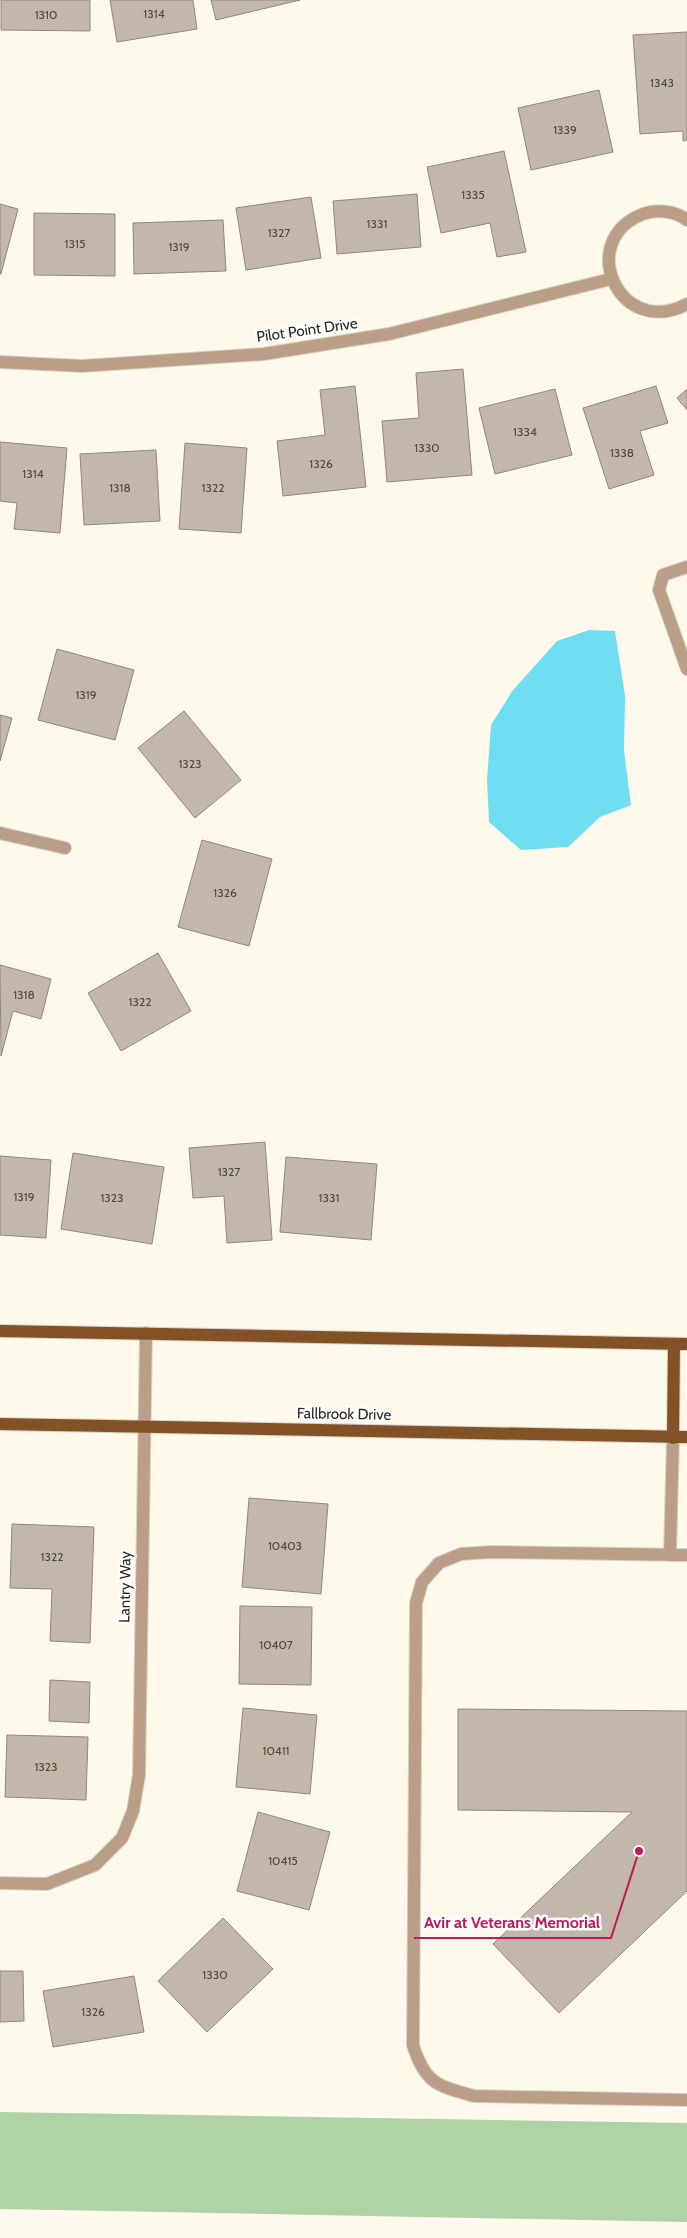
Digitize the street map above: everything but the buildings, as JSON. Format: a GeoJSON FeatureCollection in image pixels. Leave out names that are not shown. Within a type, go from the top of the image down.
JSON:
{"type":"FeatureCollection","features":[{"type":"Feature","properties":{"kind":"main road"},"geometry":{"type":"LineString","coordinates":[[0,1331],[687,1344]]}},
{"type":"Feature","properties":{"kind":"main road"},"geometry":{"type":"LineString","coordinates":[[673,1438],[674,1344]]}},
{"type":"Feature","properties":{"kind":"main road","name":"Fallbrook Drive"},"geometry":{"type":"LineString","coordinates":[[0,1424],[687,1438]]}},
{"type":"Feature","properties":{"kind":"street"},"geometry":{"type":"LineString","coordinates":[[687,220],[668,212],[650,212],[633,218],[620,229],[611,245],[608,262],[611,279],[630,304],[644,311],[660,312],[676,310],[687,304]]}},
{"type":"Feature","properties":{"kind":"street","name":"Pilot Point Drive"},"geometry":{"type":"LineString","coordinates":[[0,362],[82,366],[264,354],[389,334],[611,279]]}},
{"type":"Feature","properties":{"kind":"street"},"geometry":{"type":"LineString","coordinates":[[687,567],[663,575],[659,590],[687,668]]}},
{"type":"Feature","properties":{"kind":"street"},"geometry":{"type":"LineString","coordinates":[[0,834],[65,848]]}},
{"type":"Feature","properties":{"kind":"street","name":"Lantry Way"},"geometry":{"type":"LineString","coordinates":[[0,1883],[47,1884],[95,1866],[122,1838],[133,1811],[139,1775],[146,1333]]}},
{"type":"Feature","properties":{"kind":"street"},"geometry":{"type":"LineString","coordinates":[[670,1555],[673,1438]]}},
{"type":"Feature","properties":{"kind":"street"},"geometry":{"type":"LineString","coordinates":[[687,1555],[491,1552],[461,1554],[439,1563],[422,1582],[416,1603],[414,2046],[420,2067],[431,2080],[448,2089],[474,2096],[687,2100]]}},
{"type":"Feature","properties":{"kind":"green space"},"geometry":{"type":"Polygon","coordinates":[[[0,2112],[687,2123],[687,2222],[0,2209],[0,2112]]]}},
{"type":"Feature","properties":{"kind":"water"},"geometry":{"type":"Polygon","coordinates":[[[589,630],[615,631],[625,696],[624,751],[631,805],[600,817],[568,847],[521,850],[489,822],[487,780],[491,725],[513,690],[557,641],[589,630]]]}},
{"type":"Feature","properties":{"kind":"place","name":"Avir at Veterans Memorial"},"geometry":{"type":"Point","coordinates":[639,1851]}}]}
